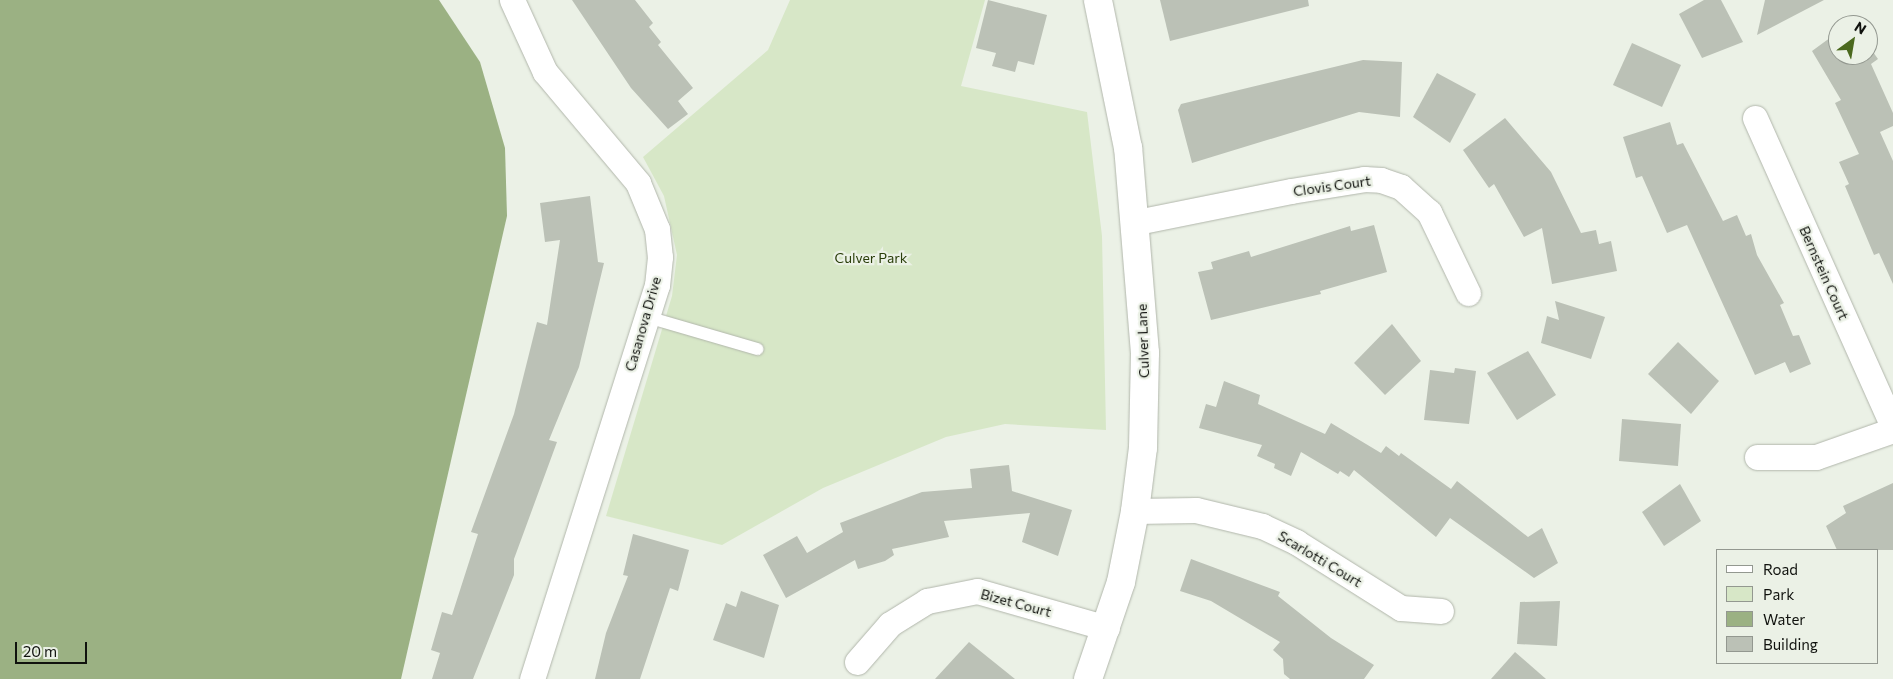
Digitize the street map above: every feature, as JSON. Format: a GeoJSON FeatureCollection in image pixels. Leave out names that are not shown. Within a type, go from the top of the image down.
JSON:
{"type":"FeatureCollection","features":[{"type":"Feature","properties":{"kind":"street","name":"Casanova Drive"},"geometry":{"type":"LineString","coordinates":[[512,0],[545,72],[568,105],[610,147],[649,203],[660,257],[647,317],[532,679]]}},
{"type":"Feature","properties":{"kind":"street","name":"Culver Lane"},"geometry":{"type":"LineString","coordinates":[[1088,679],[1107,628],[1135,511],[1143,448],[1145,353],[1137,222],[1128,148],[1098,0]]}},
{"type":"Feature","properties":{"kind":"street","name":"Bernstein Court"},"geometry":{"type":"LineString","coordinates":[[1755,118],[1893,429]]}},
{"type":"Feature","properties":{"kind":"street","name":"Clovis Court"},"geometry":{"type":"LineString","coordinates":[[1137,222],[1291,191],[1380,180],[1400,187],[1429,212],[1468,293]]}},
{"type":"Feature","properties":{"kind":"street"},"geometry":{"type":"LineString","coordinates":[[1757,457],[1816,457],[1893,429]]}},
{"type":"Feature","properties":{"kind":"street","name":"Scarlotti Court"},"geometry":{"type":"LineString","coordinates":[[1135,511],[1196,510],[1262,526],[1296,542],[1401,608],[1441,611]]}},
{"type":"Feature","properties":{"kind":"street","name":"Bizet Court"},"geometry":{"type":"LineString","coordinates":[[857,662],[890,624],[928,601],[977,591],[1107,628]]}},
{"type":"Feature","properties":{"kind":"lane"},"geometry":{"type":"LineString","coordinates":[[647,317],[758,350]]}},
{"type":"Feature","properties":{"kind":"green space","name":"Culver Park"},"geometry":{"type":"Polygon","coordinates":[[[790,0],[985,0],[961,86],[1087,112],[1102,236],[1106,430],[1005,424],[946,437],[823,488],[722,545],[606,516],[672,296],[677,255],[664,196],[643,157],[768,50],[790,0]]]}},
{"type":"Feature","properties":{"kind":"water"},"geometry":{"type":"Polygon","coordinates":[[[0,0],[439,0],[480,62],[505,148],[507,216],[401,679],[0,679],[0,0]]]}},
{"type":"Feature","properties":{"kind":"building"},"geometry":{"type":"Polygon","coordinates":[[[572,0],[635,0],[653,23],[649,27],[661,42],[658,45],[693,88],[678,101],[688,114],[668,129],[631,88],[572,0]]]}},
{"type":"Feature","properties":{"kind":"building"},"geometry":{"type":"Polygon","coordinates":[[[988,0],[1047,15],[1034,65],[1018,61],[1015,72],[992,66],[996,53],[976,48],[988,0]]]}},
{"type":"Feature","properties":{"kind":"building"},"geometry":{"type":"Polygon","coordinates":[[[1160,0],[1308,0],[1309,6],[1170,41],[1160,0]]]}},
{"type":"Feature","properties":{"kind":"building"},"geometry":{"type":"Polygon","coordinates":[[[1704,0],[1721,0],[1743,42],[1702,58],[1679,14],[1704,0]]]}},
{"type":"Feature","properties":{"kind":"building"},"geometry":{"type":"Polygon","coordinates":[[[1765,0],[1824,0],[1757,35],[1765,0]]]}},
{"type":"Feature","properties":{"kind":"building"},"geometry":{"type":"Polygon","coordinates":[[[1828,39],[1828,65],[1871,65],[1893,113],[1893,126],[1880,132],[1893,161],[1893,284],[1879,253],[1874,255],[1845,186],[1849,184],[1839,162],[1859,154],[1835,103],[1841,100],[1812,51],[1828,39]]]}},
{"type":"Feature","properties":{"kind":"building"},"geometry":{"type":"Polygon","coordinates":[[[1632,43],[1681,65],[1662,107],[1613,85],[1632,43]]]}},
{"type":"Feature","properties":{"kind":"building"},"geometry":{"type":"Polygon","coordinates":[[[1363,60],[1402,62],[1400,117],[1359,112],[1192,163],[1178,110],[1181,104],[1363,60]]]}},
{"type":"Feature","properties":{"kind":"building"},"geometry":{"type":"Polygon","coordinates":[[[1437,73],[1476,94],[1450,143],[1413,117],[1437,73]]]}},
{"type":"Feature","properties":{"kind":"building"},"geometry":{"type":"Polygon","coordinates":[[[1505,118],[1551,172],[1581,233],[1596,230],[1599,244],[1611,241],[1617,271],[1552,284],[1542,228],[1524,237],[1494,184],[1489,188],[1463,150],[1505,118]]]}},
{"type":"Feature","properties":{"kind":"building"},"geometry":{"type":"Polygon","coordinates":[[[1670,122],[1677,145],[1683,143],[1723,221],[1737,215],[1746,236],[1751,234],[1757,255],[1784,303],[1780,305],[1793,336],[1799,335],[1811,364],[1790,373],[1785,362],[1755,375],[1687,225],[1667,233],[1642,176],[1636,178],[1623,137],[1670,122]]]}},
{"type":"Feature","properties":{"kind":"building"},"geometry":{"type":"Polygon","coordinates":[[[590,196],[598,262],[604,263],[579,367],[549,440],[557,442],[514,559],[514,575],[473,679],[432,679],[440,653],[431,650],[442,612],[452,615],[478,534],[471,532],[514,414],[537,322],[547,325],[560,240],[545,242],[540,203],[590,196]]]}},
{"type":"Feature","properties":{"kind":"building"},"geometry":{"type":"Polygon","coordinates":[[[1374,225],[1387,272],[1320,291],[1321,294],[1211,320],[1198,272],[1213,269],[1211,262],[1249,251],[1251,257],[1350,226],[1351,231],[1374,225]]]}},
{"type":"Feature","properties":{"kind":"building"},"geometry":{"type":"Polygon","coordinates":[[[1555,301],[1605,317],[1591,359],[1541,343],[1547,316],[1559,320],[1555,301]]]}},
{"type":"Feature","properties":{"kind":"building"},"geometry":{"type":"Polygon","coordinates":[[[1392,324],[1421,361],[1385,395],[1354,363],[1392,324]]]}},
{"type":"Feature","properties":{"kind":"building"},"geometry":{"type":"Polygon","coordinates":[[[1678,342],[1719,381],[1691,414],[1648,374],[1678,342]]]}},
{"type":"Feature","properties":{"kind":"building"},"geometry":{"type":"Polygon","coordinates":[[[1528,351],[1556,395],[1517,420],[1487,373],[1528,351]]]}},
{"type":"Feature","properties":{"kind":"building"},"geometry":{"type":"Polygon","coordinates":[[[1455,368],[1476,371],[1469,424],[1424,420],[1430,370],[1454,373],[1455,368]]]}},
{"type":"Feature","properties":{"kind":"building"},"geometry":{"type":"Polygon","coordinates":[[[1224,381],[1260,395],[1258,404],[1325,434],[1331,423],[1381,453],[1386,446],[1399,456],[1401,453],[1451,489],[1457,481],[1528,537],[1542,528],[1558,563],[1534,578],[1450,518],[1436,537],[1354,470],[1349,477],[1340,471],[1338,474],[1301,452],[1291,476],[1274,468],[1275,464],[1257,456],[1262,445],[1199,428],[1206,404],[1216,407],[1224,381]]]}},
{"type":"Feature","properties":{"kind":"building"},"geometry":{"type":"Polygon","coordinates":[[[1622,419],[1681,424],[1678,466],[1619,461],[1622,419]]]}},
{"type":"Feature","properties":{"kind":"building"},"geometry":{"type":"Polygon","coordinates":[[[1009,465],[1012,491],[1072,510],[1058,556],[1022,542],[1030,513],[944,521],[949,537],[892,549],[894,555],[885,561],[858,569],[855,560],[786,598],[763,555],[797,536],[807,553],[843,532],[840,523],[922,492],[972,488],[970,469],[1009,465]]]}},
{"type":"Feature","properties":{"kind":"building"},"geometry":{"type":"Polygon","coordinates":[[[1893,483],[1893,550],[1837,549],[1826,526],[1846,513],[1843,506],[1893,483]]]}},
{"type":"Feature","properties":{"kind":"building"},"geometry":{"type":"Polygon","coordinates":[[[1680,484],[1701,521],[1664,546],[1642,512],[1680,484]]]}},
{"type":"Feature","properties":{"kind":"building"},"geometry":{"type":"Polygon","coordinates":[[[633,534],[689,550],[678,591],[670,588],[640,679],[595,679],[606,633],[628,576],[623,575],[633,534]]]}},
{"type":"Feature","properties":{"kind":"building"},"geometry":{"type":"Polygon","coordinates":[[[1191,559],[1280,592],[1278,596],[1331,638],[1374,665],[1364,679],[1290,679],[1284,674],[1283,659],[1273,650],[1280,642],[1211,601],[1180,591],[1191,559]]]}},
{"type":"Feature","properties":{"kind":"building"},"geometry":{"type":"Polygon","coordinates":[[[741,591],[779,605],[764,658],[713,640],[726,603],[736,607],[741,591]]]}},
{"type":"Feature","properties":{"kind":"building"},"geometry":{"type":"Polygon","coordinates":[[[1560,601],[1557,646],[1517,644],[1520,602],[1560,601]]]}},
{"type":"Feature","properties":{"kind":"building"},"geometry":{"type":"Polygon","coordinates":[[[969,642],[1015,679],[935,679],[969,642]]]}},
{"type":"Feature","properties":{"kind":"building"},"geometry":{"type":"Polygon","coordinates":[[[1515,652],[1546,679],[1491,679],[1515,652]]]}}]}
